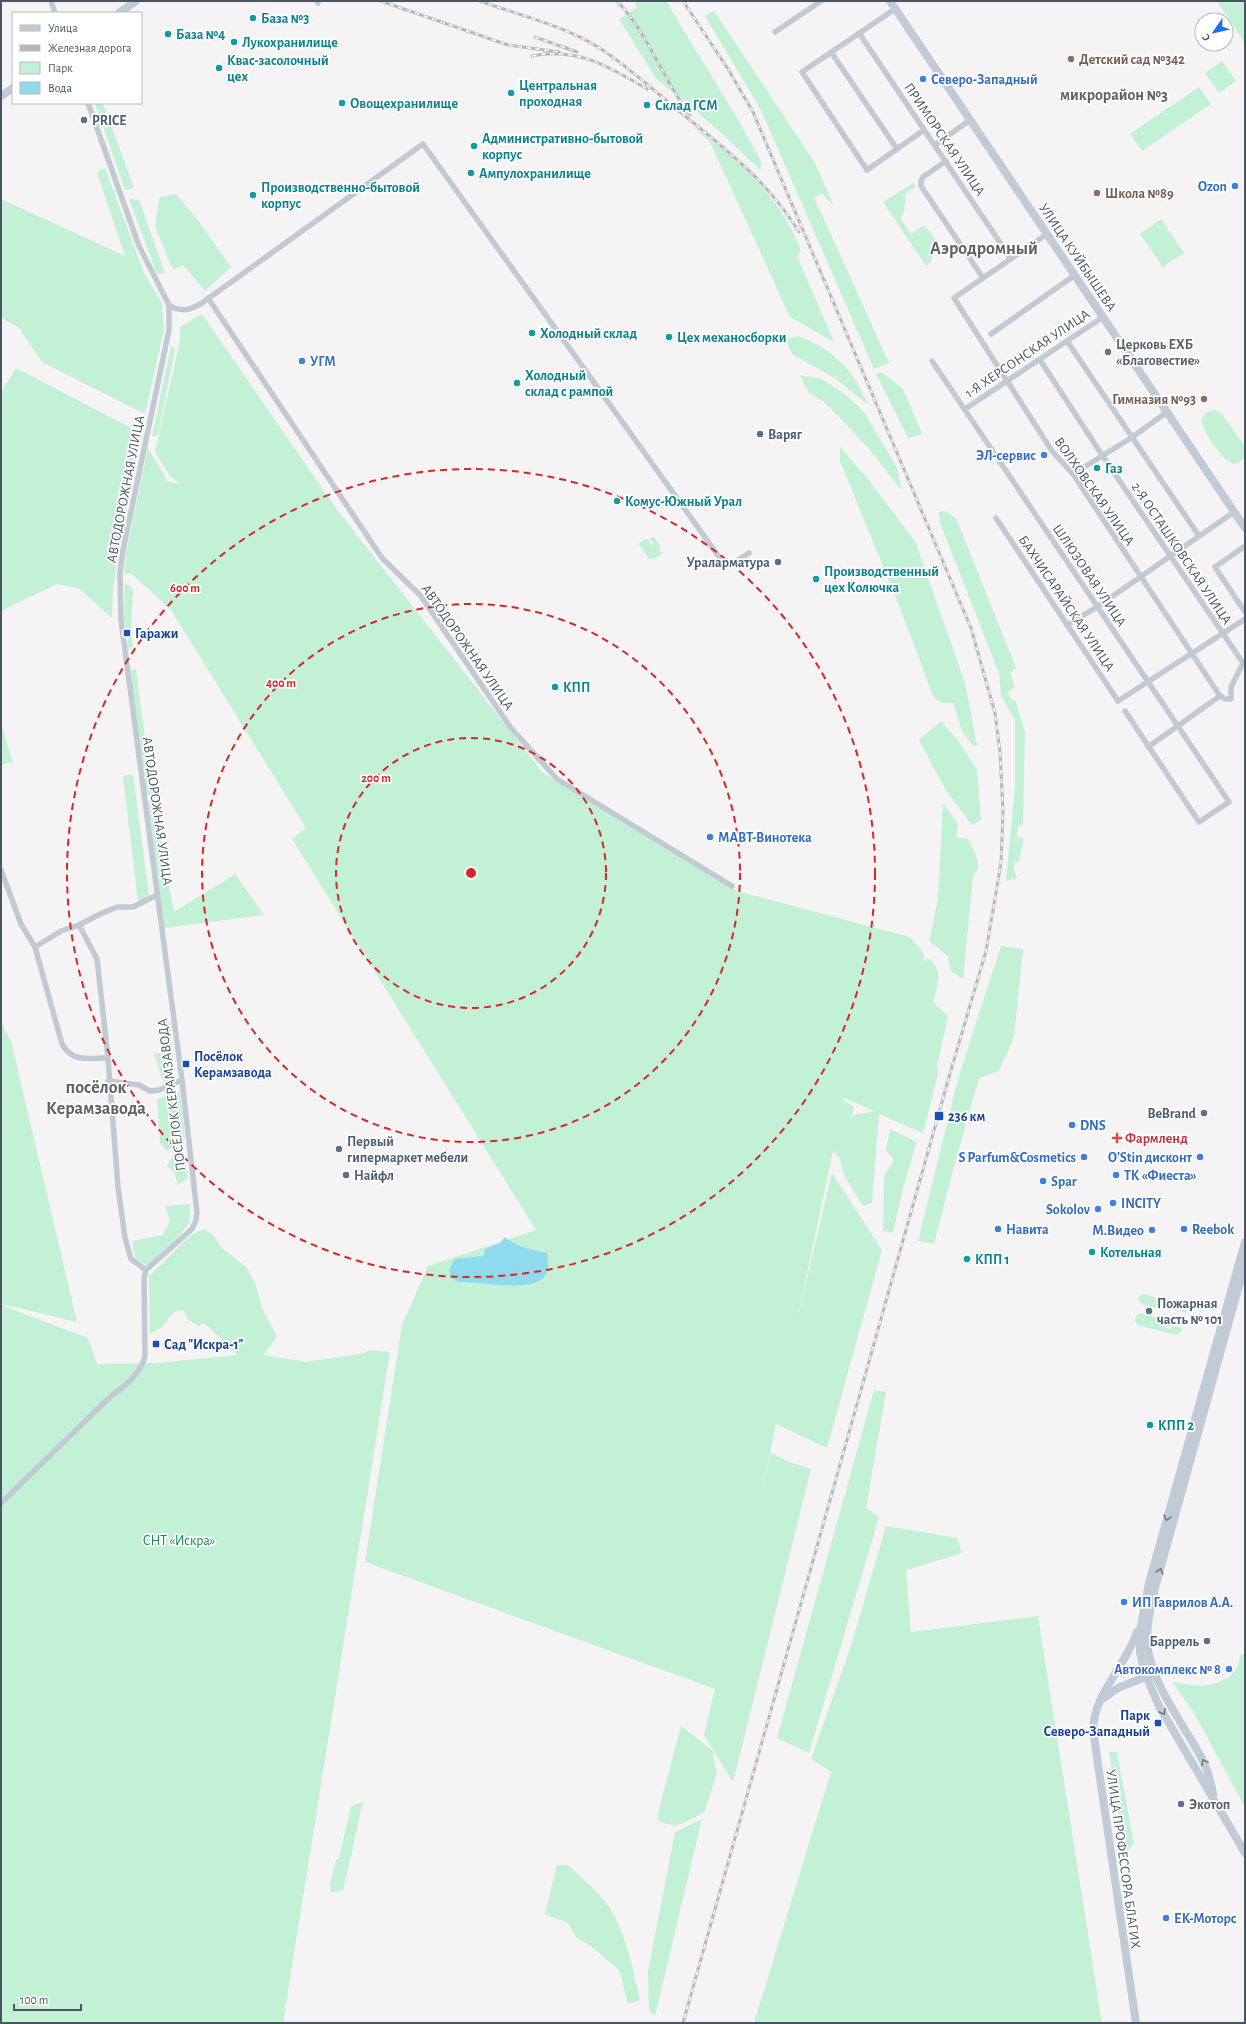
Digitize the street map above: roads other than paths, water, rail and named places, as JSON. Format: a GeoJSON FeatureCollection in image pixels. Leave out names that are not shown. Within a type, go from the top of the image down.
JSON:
{"type":"FeatureCollection","features":[{"type":"Feature","properties":{"kind":"main road"},"geometry":{"type":"LineString","coordinates":[[120,12],[136,1]]}},
{"type":"Feature","properties":{"kind":"main road","name":"УЛИЦА КУЙБЫШЕВА"},"geometry":{"type":"LineString","coordinates":[[890,1],[896,6],[1105,315],[1236,510],[1245,528]]}},
{"type":"Feature","properties":{"kind":"main road"},"geometry":{"type":"LineString","coordinates":[[1,96],[12,89]]}},
{"type":"Feature","properties":{"kind":"main road","name":"УЛИЦА КУЙБЫШЕВА"},"geometry":{"type":"LineString","coordinates":[[1236,510],[1245,519]]}},
{"type":"Feature","properties":{"kind":"main road"},"geometry":{"type":"LineString","coordinates":[[1218,1351],[1245,1242]]}},
{"type":"Feature","properties":{"kind":"main road"},"geometry":{"type":"LineString","coordinates":[[1245,1264],[1149,1583],[1141,1621],[1140,1652],[1146,1677],[1159,1706],[1245,1854]]}},
{"type":"Feature","properties":{"kind":"main road"},"geometry":{"type":"LineString","coordinates":[[1196,1428],[1152,1602],[1149,1619],[1148,1649],[1155,1673],[1170,1704],[1209,1771],[1213,1799]]}},
{"type":"Feature","properties":{"kind":"main road","name":"УЛИЦА ПРОФЕССОРА БЛАГИХ"},"geometry":{"type":"LineString","coordinates":[[1136,2023],[1094,1745],[1093,1720],[1100,1700],[1128,1655],[1141,1621]]}},
{"type":"Feature","properties":{"kind":"main road"},"geometry":{"type":"LineString","coordinates":[[1100,1700],[1118,1688],[1155,1673]]}},
{"type":"Feature","properties":{"kind":"street"},"geometry":{"type":"LineString","coordinates":[[51,1],[55,12]]}},
{"type":"Feature","properties":{"kind":"street"},"geometry":{"type":"LineString","coordinates":[[776,32],[820,1]]}},
{"type":"Feature","properties":{"kind":"street"},"geometry":{"type":"LineString","coordinates":[[896,6],[802,72],[867,170],[924,130]]}},
{"type":"Feature","properties":{"kind":"street","name":"ПРИМОРСКАЯ УЛИЦА"},"geometry":{"type":"LineString","coordinates":[[859,33],[1011,259]]}},
{"type":"Feature","properties":{"kind":"street"},"geometry":{"type":"LineString","coordinates":[[831,52],[898,149]]}},
{"type":"Feature","properties":{"kind":"street","name":"АВТОДОРОЖНАЯ УЛИЦА"},"geometry":{"type":"LineString","coordinates":[[88,104],[138,246],[169,305],[169,330],[123,550],[120,573],[123,644],[157,895]]}},
{"type":"Feature","properties":{"kind":"street"},"geometry":{"type":"LineString","coordinates":[[934,145],[972,119]]}},
{"type":"Feature","properties":{"kind":"street"},"geometry":{"type":"LineString","coordinates":[[169,305],[182,311],[192,309],[423,144],[722,561],[730,565],[749,553]]}},
{"type":"Feature","properties":{"kind":"street"},"geometry":{"type":"LineString","coordinates":[[946,161],[923,177],[921,186],[983,278],[1049,233]]}},
{"type":"Feature","properties":{"kind":"street"},"geometry":{"type":"LineString","coordinates":[[991,334],[1077,274]]}},
{"type":"Feature","properties":{"kind":"street","name":"ВОЛХОВСКАЯ УЛИЦА"},"geometry":{"type":"LineString","coordinates":[[983,278],[954,298],[1052,451],[1073,474],[1220,696]]}},
{"type":"Feature","properties":{"kind":"street","name":"АВТОДОРОЖНАЯ УЛИЦА"},"geometry":{"type":"LineString","coordinates":[[208,298],[382,558],[420,595],[500,713],[536,757],[557,779],[732,886]]}},
{"type":"Feature","properties":{"kind":"street","name":"1-Я ХЕРСОНСКАЯ УЛИЦА"},"geometry":{"type":"LineString","coordinates":[[965,409],[1105,315]]}},
{"type":"Feature","properties":{"kind":"street"},"geometry":{"type":"LineString","coordinates":[[1067,341],[1131,438],[1199,536]]}},
{"type":"Feature","properties":{"kind":"street","name":"2-Я ОСТАШКОВСКАЯ УЛИЦА"},"geometry":{"type":"LineString","coordinates":[[1040,360],[1102,455],[1243,663],[1231,687],[1231,699],[1225,699],[1220,696]]}},
{"type":"Feature","properties":{"kind":"street","name":"ШЛЮЗОВАЯ УЛИЦА"},"geometry":{"type":"LineString","coordinates":[[932,361],[1229,802],[1199,822],[1148,747]]}},
{"type":"Feature","properties":{"kind":"street"},"geometry":{"type":"LineString","coordinates":[[1073,474],[1131,438],[1169,411]]}},
{"type":"Feature","properties":{"kind":"street"},"geometry":{"type":"LineString","coordinates":[[1067,625],[1097,607],[1236,510]]}},
{"type":"Feature","properties":{"kind":"street","name":"БАХЧИСАРАЙСКАЯ УЛИЦА"},"geometry":{"type":"LineString","coordinates":[[996,518],[1118,701],[1147,682]]}},
{"type":"Feature","properties":{"kind":"street"},"geometry":{"type":"LineString","coordinates":[[1245,546],[1214,567],[1245,612]]}},
{"type":"Feature","properties":{"kind":"street"},"geometry":{"type":"LineString","coordinates":[[1147,682],[1223,634],[1245,618]]}},
{"type":"Feature","properties":{"kind":"street"},"geometry":{"type":"LineString","coordinates":[[1124,711],[1148,747],[1220,696]]}},
{"type":"Feature","properties":{"kind":"street"},"geometry":{"type":"LineString","coordinates":[[1,870],[21,924],[35,947],[62,1044],[67,1052],[74,1058],[108,1058]]}},
{"type":"Feature","properties":{"kind":"street"},"geometry":{"type":"LineString","coordinates":[[35,947],[61,932],[117,907],[133,907],[157,895]]}},
{"type":"Feature","properties":{"kind":"street","name":"ПОСЁЛОК КЕРАМЗАВОДА"},"geometry":{"type":"LineString","coordinates":[[146,1270],[192,1229],[196,1220],[182,1080],[157,895]]}},
{"type":"Feature","properties":{"kind":"street"},"geometry":{"type":"LineString","coordinates":[[1,1503],[111,1396],[130,1381],[143,1364],[145,1356],[144,1278],[146,1270],[131,1259],[125,1238],[118,1187],[108,1081],[108,1058],[97,959],[78,925]]}},
{"type":"Feature","properties":{"kind":"street"},"geometry":{"type":"LineString","coordinates":[[108,1081],[139,1085],[150,1091],[159,1090],[182,1080]]}},
{"type":"Feature","properties":{"kind":"water"},"geometry":{"type":"Polygon","coordinates":[[[505,1237],[519,1246],[547,1253],[548,1268],[544,1277],[537,1282],[516,1285],[458,1282],[452,1278],[449,1270],[455,1259],[483,1256],[485,1249],[500,1243],[505,1237]]]}},
{"type":"Feature","properties":{"kind":"railway"},"geometry":{"type":"LineString","coordinates":[[381,1],[508,45],[559,52]]}},
{"type":"Feature","properties":{"kind":"railway"},"geometry":{"type":"LineString","coordinates":[[480,1],[570,32],[598,47],[618,61],[709,135],[742,164],[773,196],[787,213],[799,232]]}},
{"type":"Feature","properties":{"kind":"railway"},"geometry":{"type":"LineString","coordinates":[[617,1],[628,14],[647,42],[671,87],[690,115]]}},
{"type":"Feature","properties":{"kind":"railway"},"geometry":{"type":"LineString","coordinates":[[683,1],[728,69],[753,112],[971,628],[995,713],[1000,752],[1003,811],[1001,863],[986,951],[949,1077],[683,2023]]}},
{"type":"Feature","properties":{"kind":"railway"},"geometry":{"type":"LineString","coordinates":[[535,37],[577,52]]}},
{"type":"Feature","properties":{"kind":"railway"},"geometry":{"type":"LineString","coordinates":[[532,56],[564,54],[592,61],[620,73],[647,89]]}},
{"type":"Feature","properties":{"kind":"place","name":"База №3"},"geometry":{"type":"Point","coordinates":[253,18]}},
{"type":"Feature","properties":{"kind":"place","name":"База №4"},"geometry":{"type":"Point","coordinates":[168,34]}},
{"type":"Feature","properties":{"kind":"place","name":"Лукохранилище"},"geometry":{"type":"Point","coordinates":[234,42]}},
{"type":"Feature","properties":{"kind":"place","name":"Детский сад №342"},"geometry":{"type":"Point","coordinates":[1071,59]}},
{"type":"Feature","properties":{"kind":"place","name":"Квас-засолочный цех"},"geometry":{"type":"Point","coordinates":[219,68]}},
{"type":"Feature","properties":{"kind":"place","name":"Северо-Западный"},"geometry":{"type":"Point","coordinates":[923,79]}},
{"type":"Feature","properties":{"kind":"place","name":"Центральная проходная"},"geometry":{"type":"Point","coordinates":[511,93]}},
{"type":"Feature","properties":{"kind":"place","name":"Овощехранилище"},"geometry":{"type":"Point","coordinates":[342,103]}},
{"type":"Feature","properties":{"kind":"place","name":"Склад ГСМ"},"geometry":{"type":"Point","coordinates":[647,105]}},
{"type":"Feature","properties":{"kind":"place","name":"PRICE"},"geometry":{"type":"Point","coordinates":[84,120]}},
{"type":"Feature","properties":{"kind":"place","name":"Административно-бытовой корпус"},"geometry":{"type":"Point","coordinates":[474,146]}},
{"type":"Feature","properties":{"kind":"place","name":"Ампулохранилище"},"geometry":{"type":"Point","coordinates":[471,173]}},
{"type":"Feature","properties":{"kind":"place","name":"Ozon"},"geometry":{"type":"Point","coordinates":[1235,186]}},
{"type":"Feature","properties":{"kind":"place","name":"Школа №89"},"geometry":{"type":"Point","coordinates":[1097,193]}},
{"type":"Feature","properties":{"kind":"place","name":"Производственно-бытовой корпус"},"geometry":{"type":"Point","coordinates":[253,195]}},
{"type":"Feature","properties":{"kind":"place","name":"Холодный склад"},"geometry":{"type":"Point","coordinates":[532,333]}},
{"type":"Feature","properties":{"kind":"place","name":"Цех механосборки"},"geometry":{"type":"Point","coordinates":[669,337]}},
{"type":"Feature","properties":{"kind":"place","name":"Церковь ЕХБ «Благовестие»"},"geometry":{"type":"Point","coordinates":[1108,352]}},
{"type":"Feature","properties":{"kind":"place","name":"УГМ"},"geometry":{"type":"Point","coordinates":[302,361]}},
{"type":"Feature","properties":{"kind":"place","name":"Холодный склад с рампой"},"geometry":{"type":"Point","coordinates":[517,383]}},
{"type":"Feature","properties":{"kind":"place","name":"Гимназия №93"},"geometry":{"type":"Point","coordinates":[1204,399]}},
{"type":"Feature","properties":{"kind":"place","name":"Варяг"},"geometry":{"type":"Point","coordinates":[760,434]}},
{"type":"Feature","properties":{"kind":"place","name":"ЭЛ-сервис"},"geometry":{"type":"Point","coordinates":[1044,455]}},
{"type":"Feature","properties":{"kind":"place","name":"Газ"},"geometry":{"type":"Point","coordinates":[1097,468]}},
{"type":"Feature","properties":{"kind":"place","name":"Комус-Южный Урал"},"geometry":{"type":"Point","coordinates":[617,501]}},
{"type":"Feature","properties":{"kind":"place","name":"Ураларматура"},"geometry":{"type":"Point","coordinates":[778,562]}},
{"type":"Feature","properties":{"kind":"place","name":"Производственный цех Колючка"},"geometry":{"type":"Point","coordinates":[816,579]}},
{"type":"Feature","properties":{"kind":"place","name":"Гаражи"},"geometry":{"type":"Point","coordinates":[127,633]}},
{"type":"Feature","properties":{"kind":"place","name":"КПП"},"geometry":{"type":"Point","coordinates":[555,687]}},
{"type":"Feature","properties":{"kind":"place","name":"МАВТ-Винотека"},"geometry":{"type":"Point","coordinates":[710,837]}},
{"type":"Feature","properties":{"kind":"place","name":"Посёлок Керамзавода"},"geometry":{"type":"Point","coordinates":[186,1064]}},
{"type":"Feature","properties":{"kind":"place","name":"BeBrand"},"geometry":{"type":"Point","coordinates":[1204,1113]}},
{"type":"Feature","properties":{"kind":"place","name":"236 км"},"geometry":{"type":"Point","coordinates":[939,1116]}},
{"type":"Feature","properties":{"kind":"place","name":"DNS"},"geometry":{"type":"Point","coordinates":[1072,1125]}},
{"type":"Feature","properties":{"kind":"place","name":"Фармленд"},"geometry":{"type":"Point","coordinates":[1117,1138]}},
{"type":"Feature","properties":{"kind":"place","name":"Первый гипермаркет мебели"},"geometry":{"type":"Point","coordinates":[339,1149]}},
{"type":"Feature","properties":{"kind":"place","name":"S Parfum&Cosmetics"},"geometry":{"type":"Point","coordinates":[1084,1157]}},
{"type":"Feature","properties":{"kind":"place","name":"O'Stin дисконт"},"geometry":{"type":"Point","coordinates":[1200,1157]}},
{"type":"Feature","properties":{"kind":"place","name":"Найфл"},"geometry":{"type":"Point","coordinates":[346,1175]}},
{"type":"Feature","properties":{"kind":"place","name":"ТК «Фиеста»"},"geometry":{"type":"Point","coordinates":[1116,1175]}},
{"type":"Feature","properties":{"kind":"place","name":"Spar"},"geometry":{"type":"Point","coordinates":[1043,1181]}},
{"type":"Feature","properties":{"kind":"place","name":"INCITY"},"geometry":{"type":"Point","coordinates":[1113,1203]}},
{"type":"Feature","properties":{"kind":"place","name":"Sokolov"},"geometry":{"type":"Point","coordinates":[1098,1209]}},
{"type":"Feature","properties":{"kind":"place","name":"Навита"},"geometry":{"type":"Point","coordinates":[998,1229]}},
{"type":"Feature","properties":{"kind":"place","name":"Reebok"},"geometry":{"type":"Point","coordinates":[1184,1229]}},
{"type":"Feature","properties":{"kind":"place","name":"М.Видео"},"geometry":{"type":"Point","coordinates":[1152,1230]}},
{"type":"Feature","properties":{"kind":"place","name":"Котельная"},"geometry":{"type":"Point","coordinates":[1092,1252]}},
{"type":"Feature","properties":{"kind":"place","name":"КПП 1"},"geometry":{"type":"Point","coordinates":[967,1259]}},
{"type":"Feature","properties":{"kind":"place","name":"Пожарная часть № 101"},"geometry":{"type":"Point","coordinates":[1149,1311]}},
{"type":"Feature","properties":{"kind":"place","name":"Сад \"Искра-1\""},"geometry":{"type":"Point","coordinates":[156,1344]}},
{"type":"Feature","properties":{"kind":"place","name":"КПП 2"},"geometry":{"type":"Point","coordinates":[1150,1425]}},
{"type":"Feature","properties":{"kind":"place","name":"ИП Гаврилов А.А."},"geometry":{"type":"Point","coordinates":[1124,1602]}},
{"type":"Feature","properties":{"kind":"place","name":"Баррель"},"geometry":{"type":"Point","coordinates":[1207,1641]}},
{"type":"Feature","properties":{"kind":"place","name":"Автокомплекс № 8"},"geometry":{"type":"Point","coordinates":[1229,1669]}},
{"type":"Feature","properties":{"kind":"place","name":"Парк Северо-Западный"},"geometry":{"type":"Point","coordinates":[1158,1723]}},
{"type":"Feature","properties":{"kind":"place","name":"Экотоп"},"geometry":{"type":"Point","coordinates":[1181,1804]}},
{"type":"Feature","properties":{"kind":"place","name":"ЕК-Моторс"},"geometry":{"type":"Point","coordinates":[1166,1918]}},
{"type":"Feature","properties":{"kind":"district","name":"микрорайон №3"},"geometry":{"type":"Point","coordinates":[1114,94]}},
{"type":"Feature","properties":{"kind":"district","name":"Аэродромный"},"geometry":{"type":"Point","coordinates":[984,248]}},
{"type":"Feature","properties":{"kind":"district","name":"посёлок Керамзавода"},"geometry":{"type":"Point","coordinates":[96,1097]}},
{"type":"Feature","properties":{"kind":"park label","name":"СНТ «Искра»"},"geometry":{"type":"Point","coordinates":[179,1540]}}]}
